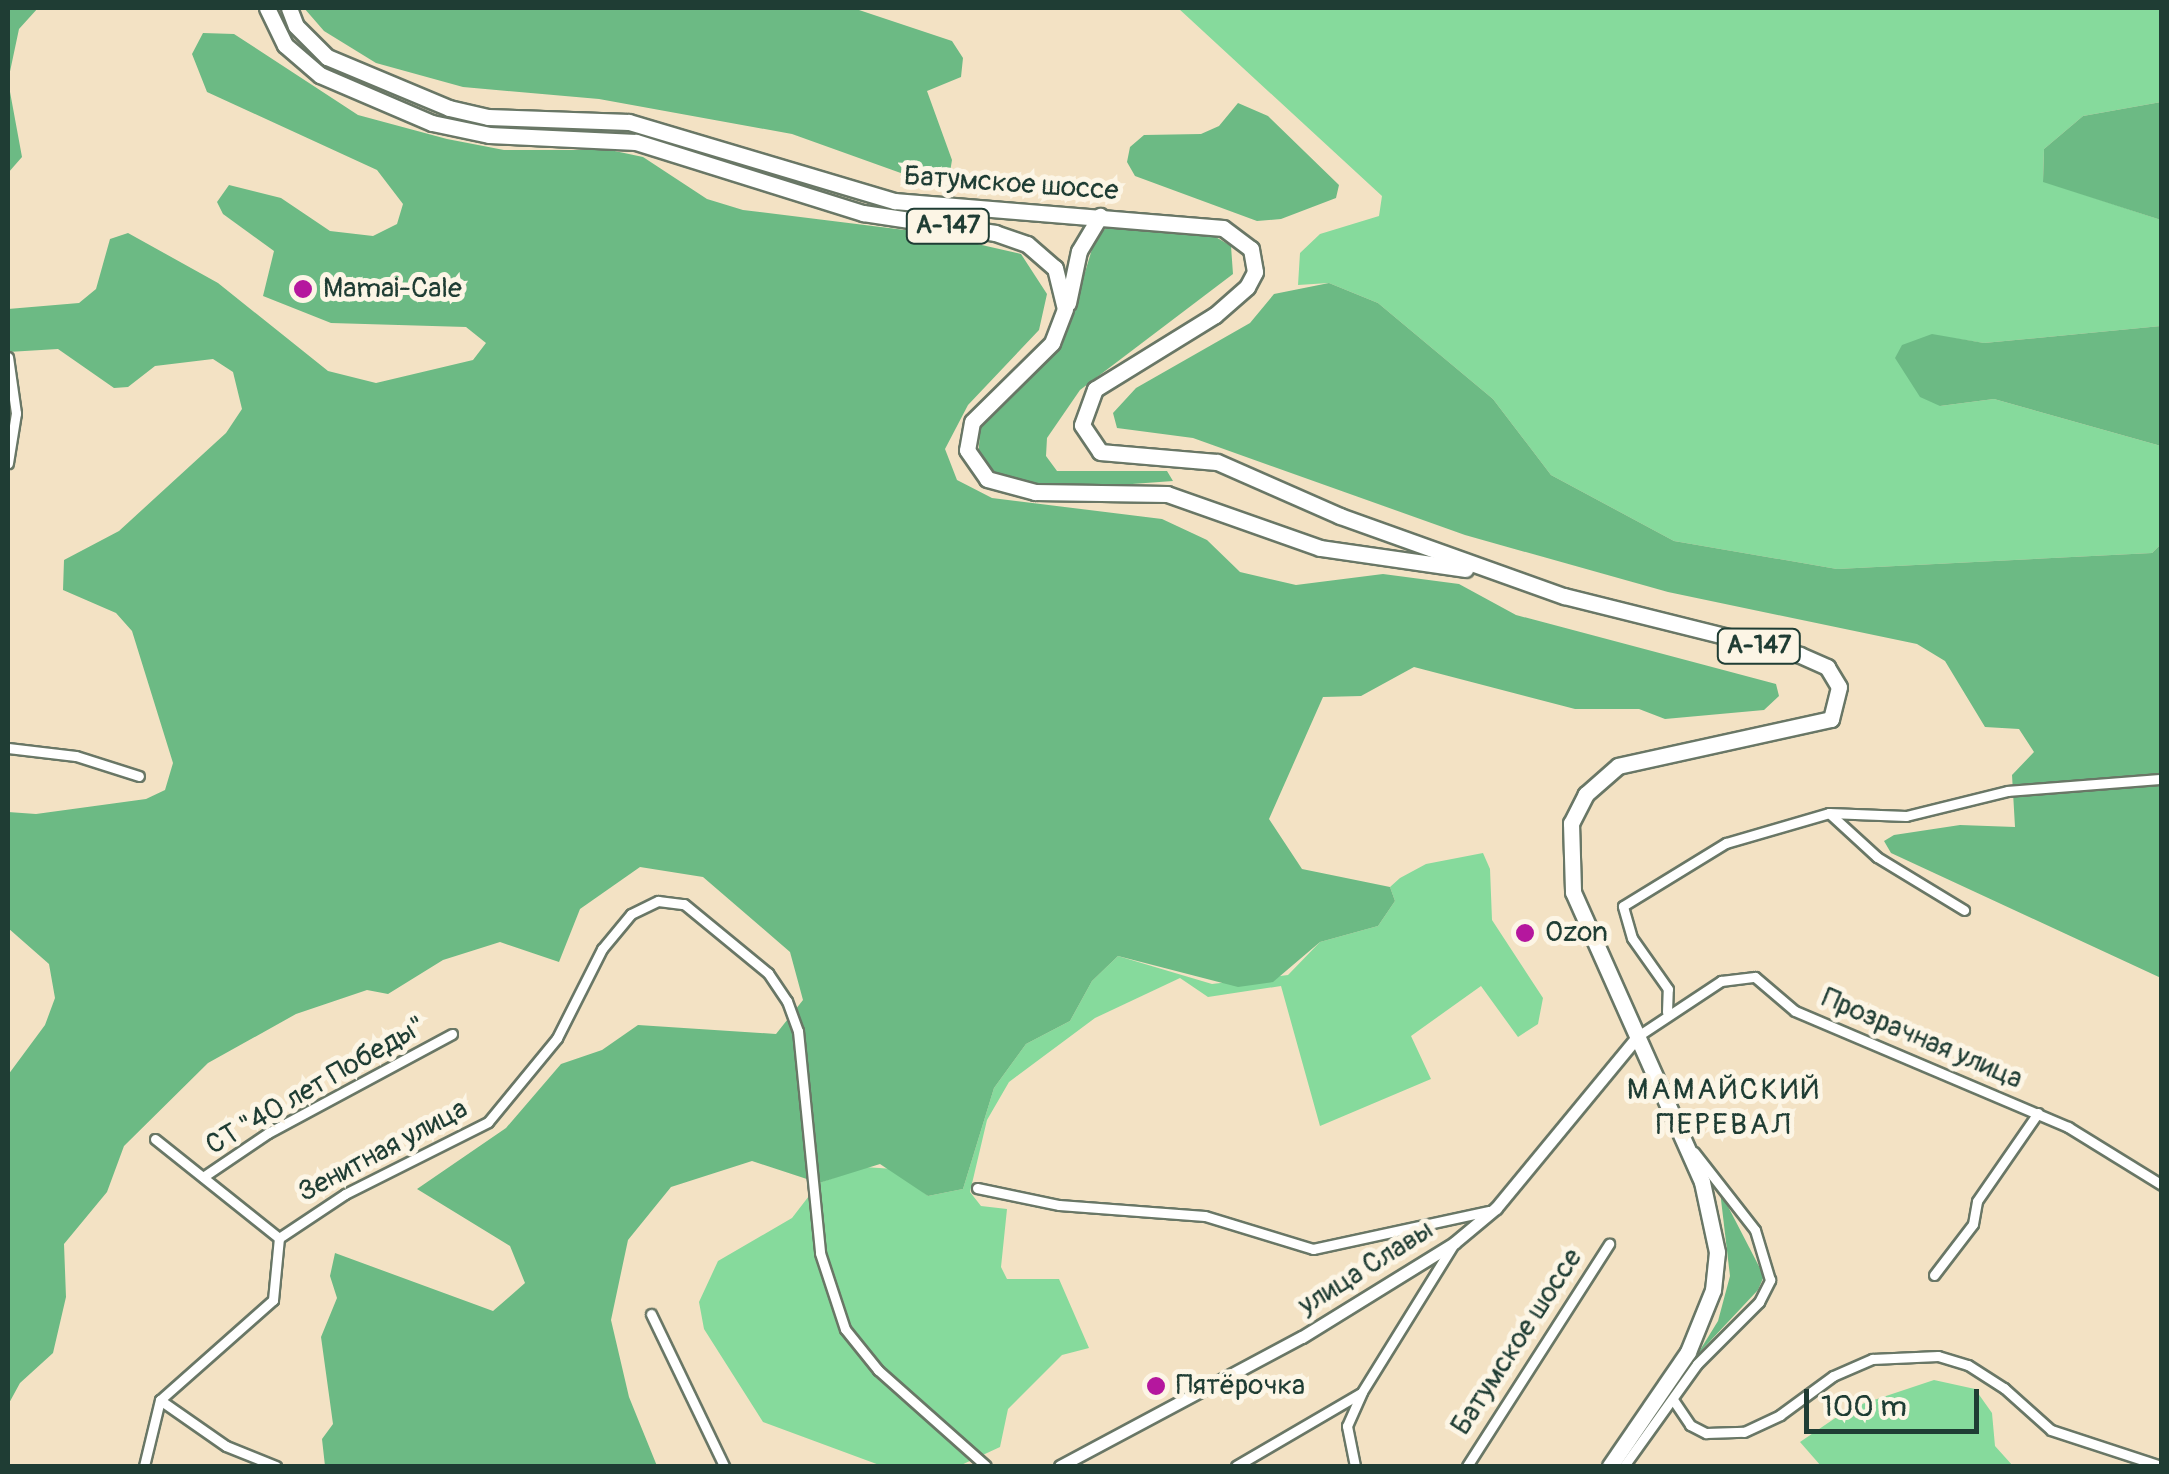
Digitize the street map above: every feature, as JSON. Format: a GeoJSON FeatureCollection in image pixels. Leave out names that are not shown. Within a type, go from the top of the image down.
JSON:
{"type":"FeatureCollection","features":[{"type":"Feature","properties":{"kind":"highway","name":"Батумское шоссе"},"geometry":{"type":"LineString","coordinates":[[266,8],[274,32],[302,62],[349,93],[395,111],[488,136],[636,142],[863,213],[995,232],[1027,244],[1055,268],[1065,309],[1052,343],[972,422],[967,450],[987,478],[1035,492],[1167,494],[1340,552],[1410,557],[1537,587],[1658,623],[1800,654],[1827,667],[1839,687],[1831,719],[1636,759],[1598,781],[1576,807],[1567,840],[1573,892],[1683,1139],[1712,1216],[1713,1290],[1688,1352],[1610,1466]]}},
{"type":"Feature","properties":{"kind":"highway","name":"Батумское шоссе"},"geometry":{"type":"LineString","coordinates":[[289,8],[296,26],[327,57],[449,108],[503,118],[629,122],[894,201],[1222,228],[1251,249],[1254,272],[1234,302],[1095,389],[1083,415],[1086,439],[1113,457],[1218,462],[1355,521],[1537,587]]}},
{"type":"Feature","properties":{"kind":"highway"},"geometry":{"type":"LineString","coordinates":[[1065,309],[1079,251],[1100,216]]}},
{"type":"Feature","properties":{"kind":"highway"},"geometry":{"type":"LineString","coordinates":[[1340,552],[1356,541],[1355,521]]}},
{"type":"Feature","properties":{"kind":"street"},"geometry":{"type":"LineString","coordinates":[[8,358],[16,413],[8,463]]}},
{"type":"Feature","properties":{"kind":"street"},"geometry":{"type":"LineString","coordinates":[[8,748],[76,756],[139,776]]}},
{"type":"Feature","properties":{"kind":"street"},"geometry":{"type":"LineString","coordinates":[[1667,1012],[1668,989],[1632,938],[1623,906],[1726,843],[1829,813],[1906,816],[2047,788],[2162,779]]}},
{"type":"Feature","properties":{"kind":"street"},"geometry":{"type":"LineString","coordinates":[[1829,813],[1877,857],[1964,910]]}},
{"type":"Feature","properties":{"kind":"street","name":"Зенитная улица"},"geometry":{"type":"LineString","coordinates":[[155,1139],[279,1238],[345,1194],[488,1122],[557,1038],[602,949],[631,914],[658,901],[684,904],[768,973],[798,1031],[820,1252],[844,1328],[878,1370],[986,1466]]}},
{"type":"Feature","properties":{"kind":"street","name":"Прозрачная улица"},"geometry":{"type":"LineString","coordinates":[[1638,1036],[1667,1012],[1742,973],[1796,1011],[2038,1112],[2162,1185]]}},
{"type":"Feature","properties":{"kind":"street","name":"СТ \"40 лет Победы\""},"geometry":{"type":"LineString","coordinates":[[203,1176],[329,1098],[452,1034]]}},
{"type":"Feature","properties":{"kind":"street","name":"улица Славы"},"geometry":{"type":"LineString","coordinates":[[1060,1466],[1302,1337],[1454,1243],[1496,1208],[1638,1036]]}},
{"type":"Feature","properties":{"kind":"street"},"geometry":{"type":"LineString","coordinates":[[1934,1275],[1973,1224],[1977,1201],[2038,1112]]}},
{"type":"Feature","properties":{"kind":"street"},"geometry":{"type":"LineString","coordinates":[[1624,1466],[1697,1364],[1759,1302],[1770,1270],[1736,1202],[1683,1139]]}},
{"type":"Feature","properties":{"kind":"street"},"geometry":{"type":"LineString","coordinates":[[977,1188],[1059,1205],[1204,1216],[1313,1249],[1455,1223],[1496,1208]]}},
{"type":"Feature","properties":{"kind":"street"},"geometry":{"type":"LineString","coordinates":[[144,1466],[160,1400],[274,1300],[279,1238]]}},
{"type":"Feature","properties":{"kind":"street"},"geometry":{"type":"LineString","coordinates":[[1355,1466],[1347,1426],[1362,1392],[1454,1243]]}},
{"type":"Feature","properties":{"kind":"street","name":"Батумское шоссе"},"geometry":{"type":"LineString","coordinates":[[1467,1466],[1609,1244]]}},
{"type":"Feature","properties":{"kind":"street"},"geometry":{"type":"LineString","coordinates":[[650,1314],[724,1466]]}},
{"type":"Feature","properties":{"kind":"street"},"geometry":{"type":"LineString","coordinates":[[1674,1401],[1690,1426],[1706,1433],[1744,1432],[1774,1420],[1833,1376],[1872,1359],[1938,1356],[1968,1365],[2004,1388],[2050,1430],[2161,1466]]}},
{"type":"Feature","properties":{"kind":"street"},"geometry":{"type":"LineString","coordinates":[[1236,1466],[1362,1392]]}},
{"type":"Feature","properties":{"kind":"street"},"geometry":{"type":"LineString","coordinates":[[160,1400],[226,1446],[276,1466]]}},
{"type":"Feature","properties":{"kind":"green space"},"geometry":{"type":"Polygon","coordinates":[[[8,8],[38,8],[19,29],[8,81],[8,8]]]}},
{"type":"Feature","properties":{"kind":"green space"},"geometry":{"type":"Polygon","coordinates":[[[304,8],[853,8],[952,41],[963,58],[961,77],[927,91],[952,160],[949,178],[937,186],[792,134],[599,99],[463,87],[376,63],[324,31],[304,8]]]}},
{"type":"Feature","properties":{"kind":"green space"},"geometry":{"type":"Polygon","coordinates":[[[1178,8],[2161,8],[2161,102],[2083,116],[2044,149],[2043,181],[2161,220],[2161,326],[1984,343],[1932,335],[1940,406],[1994,399],[2161,446],[2161,544],[2152,553],[1837,569],[1674,541],[1551,475],[1493,399],[1378,303],[1329,283],[1298,285],[1300,253],[1320,234],[1379,216],[1382,196],[1178,8]]]}},
{"type":"Feature","properties":{"kind":"green space"},"geometry":{"type":"Polygon","coordinates":[[[203,33],[234,34],[358,115],[504,150],[610,150],[643,157],[707,199],[743,210],[929,233],[1021,254],[1047,294],[1039,330],[968,405],[945,449],[957,480],[992,498],[1162,519],[1207,540],[1240,572],[1296,585],[1383,574],[1459,584],[1516,615],[1776,684],[1779,696],[1764,710],[1665,719],[1639,709],[1575,709],[1414,667],[1361,696],[1323,697],[1269,819],[1302,869],[1390,887],[1395,901],[1378,926],[1320,942],[1273,982],[1238,987],[1118,956],[1092,981],[1070,1021],[1026,1044],[994,1088],[963,1189],[928,1196],[880,1164],[819,1183],[752,1161],[671,1187],[628,1240],[611,1320],[629,1397],[657,1466],[325,1466],[322,1439],[333,1424],[321,1337],[337,1298],[330,1276],[335,1253],[493,1311],[525,1283],[510,1246],[417,1189],[506,1128],[561,1064],[602,1050],[638,1025],[776,1034],[803,1000],[790,952],[703,877],[640,867],[580,909],[559,962],[500,942],[443,960],[388,994],[367,990],[296,1014],[208,1063],[124,1146],[107,1192],[64,1244],[66,1297],[53,1353],[20,1383],[8,1405],[8,1075],[45,1025],[55,998],[49,964],[8,928],[8,812],[36,814],[146,799],[165,790],[173,763],[132,631],[116,613],[63,590],[64,560],[119,531],[226,433],[242,409],[233,372],[213,359],[155,366],[128,387],[114,388],[58,349],[8,352],[8,309],[79,303],[96,289],[110,239],[128,233],[218,283],[328,371],[376,383],[473,360],[486,343],[466,327],[331,323],[263,296],[274,251],[223,214],[217,202],[229,185],[281,198],[330,231],[373,236],[397,224],[403,204],[377,170],[207,92],[192,54],[203,33]]]}},
{"type":"Feature","properties":{"kind":"green space"},"geometry":{"type":"Polygon","coordinates":[[[8,81],[22,157],[8,173],[8,81]]]}},
{"type":"Feature","properties":{"kind":"green space"},"geometry":{"type":"Polygon","coordinates":[[[2161,102],[2161,220],[2043,182],[2044,149],[2083,116],[2161,102]]]}},
{"type":"Feature","properties":{"kind":"green space"},"geometry":{"type":"Polygon","coordinates":[[[1238,103],[1268,116],[1339,185],[1336,198],[1281,219],[1257,221],[1135,176],[1127,162],[1130,147],[1144,135],[1201,134],[1219,126],[1238,103]]]}},
{"type":"Feature","properties":{"kind":"green space"},"geometry":{"type":"Polygon","coordinates":[[[1113,223],[1176,225],[1214,236],[1231,246],[1233,274],[1080,390],[1047,438],[1046,456],[1057,471],[1167,471],[1173,481],[1064,489],[1003,480],[978,460],[981,417],[1068,328],[1096,236],[1113,223]]]}},
{"type":"Feature","properties":{"kind":"green space"},"geometry":{"type":"Polygon","coordinates":[[[1329,283],[1378,303],[1493,399],[1551,475],[1674,541],[1837,569],[2152,553],[2161,544],[2161,978],[1891,853],[1884,841],[1894,835],[1960,825],[2015,827],[2012,775],[2034,752],[2019,729],[1985,727],[1945,661],[1917,644],[1668,592],[1465,535],[1193,438],[1117,428],[1113,413],[1136,388],[1250,323],[1274,294],[1329,283]]]}},
{"type":"Feature","properties":{"kind":"green space"},"geometry":{"type":"Polygon","coordinates":[[[2161,326],[2161,446],[1994,399],[1940,406],[1920,397],[1895,358],[1902,345],[1932,334],[1984,343],[2161,326]]]}},
{"type":"Feature","properties":{"kind":"green space"},"geometry":{"type":"Polygon","coordinates":[[[1483,853],[1490,869],[1492,920],[1543,998],[1538,1024],[1518,1037],[1481,986],[1411,1036],[1431,1079],[1320,1126],[1281,986],[1208,997],[1180,978],[1095,1018],[1009,1082],[987,1120],[970,1192],[981,1206],[1007,1209],[1001,1267],[1007,1279],[1059,1279],[1089,1348],[1062,1355],[1008,1409],[1000,1447],[959,1466],[882,1466],[763,1422],[704,1329],[699,1302],[718,1261],[792,1218],[819,1183],[864,1167],[894,1169],[928,1196],[963,1189],[994,1088],[1026,1044],[1070,1021],[1092,981],[1118,956],[1212,984],[1288,975],[1320,942],[1378,926],[1395,901],[1390,887],[1400,878],[1426,864],[1483,853]]]}},
{"type":"Feature","properties":{"kind":"green space"},"geometry":{"type":"Polygon","coordinates":[[[1720,1191],[1764,1276],[1758,1290],[1697,1355],[1718,1321],[1730,1276],[1720,1191]]]}},
{"type":"Feature","properties":{"kind":"green space"},"geometry":{"type":"Polygon","coordinates":[[[1934,1380],[1975,1389],[1992,1413],[1995,1446],[2013,1466],[1821,1466],[1800,1442],[1850,1408],[1934,1380]]]}},
{"type":"Feature","properties":{"kind":"place","name":"Mamai-Cale"},"geometry":{"type":"Point","coordinates":[303,289]}},
{"type":"Feature","properties":{"kind":"place","name":"Ozon"},"geometry":{"type":"Point","coordinates":[1525,933]}},
{"type":"Feature","properties":{"kind":"place","name":"Пятёрочка"},"geometry":{"type":"Point","coordinates":[1156,1386]}},
{"type":"Feature","properties":{"kind":"district","name":"МАМАЙСКИЙ ПЕРЕВАЛ"},"geometry":{"type":"Point","coordinates":[1724,1107]}}]}
